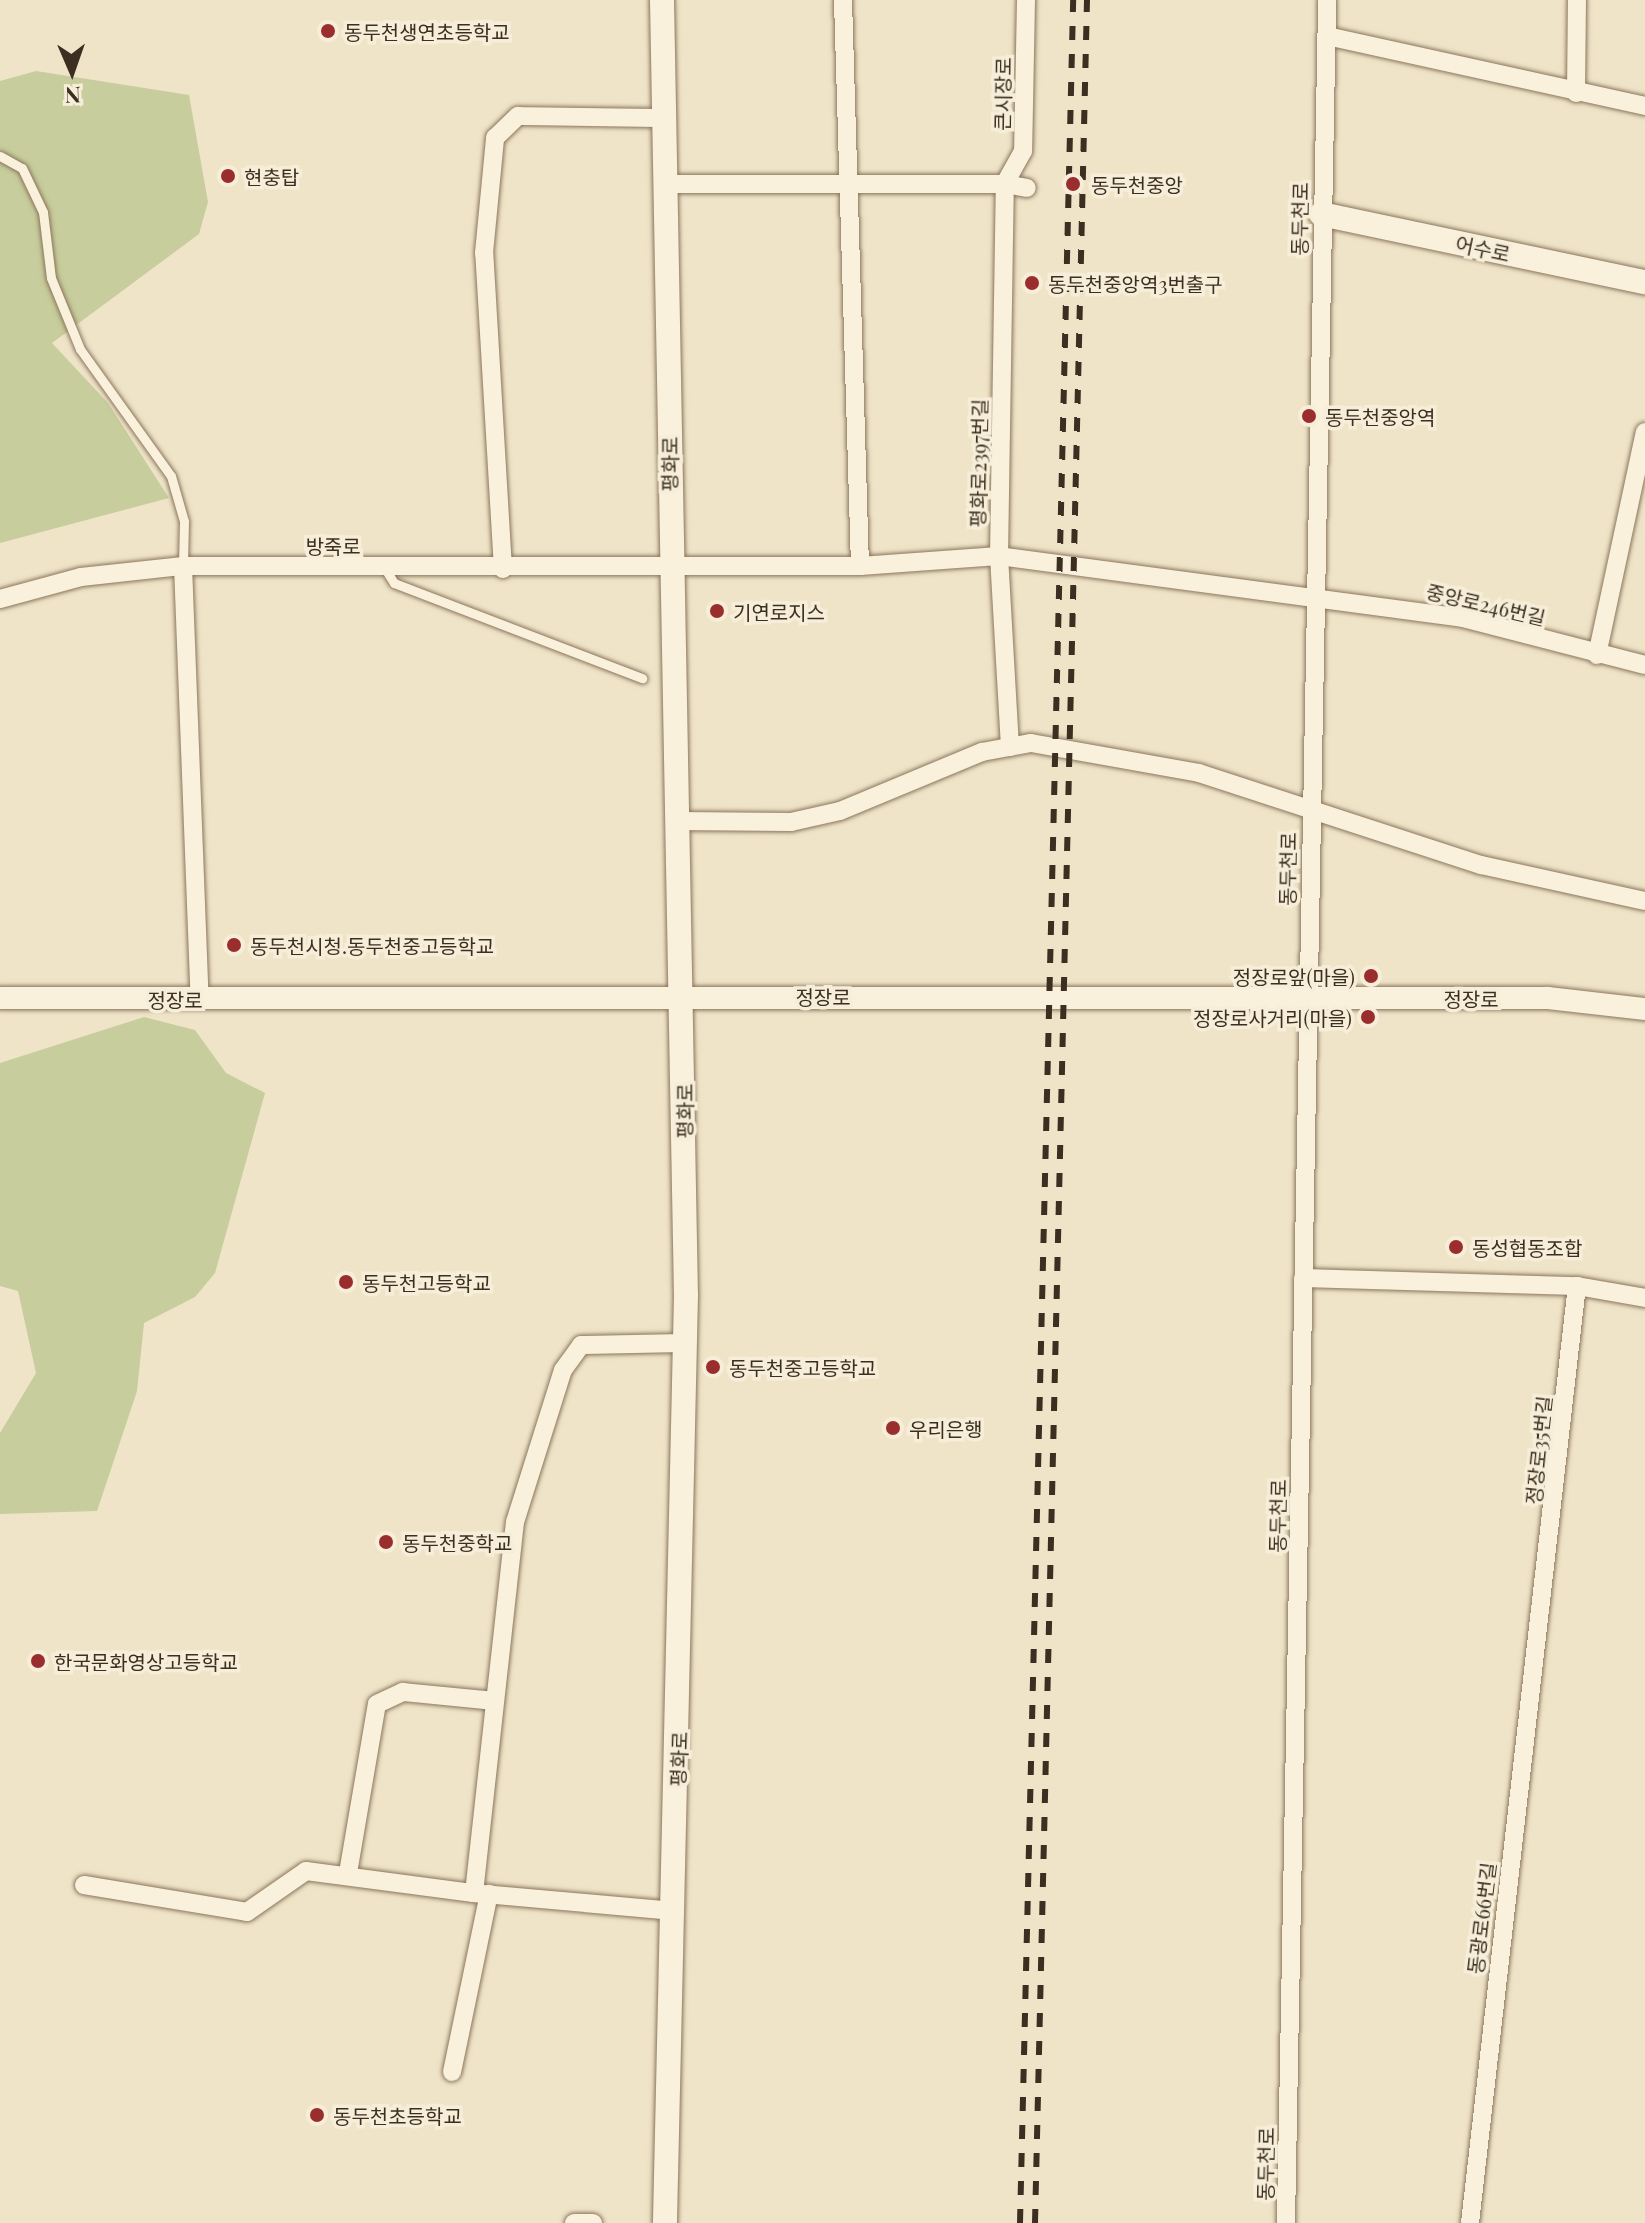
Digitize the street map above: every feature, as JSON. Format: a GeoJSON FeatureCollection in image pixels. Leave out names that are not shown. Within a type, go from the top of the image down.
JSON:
{"type":"FeatureCollection","features":[{"type":"Feature","properties":{"kind":"main road","name":"평화로"},"geometry":{"type":"LineString","coordinates":[[662,0],[667,184],[669,566],[683,998],[686,1343],[665,2223]]}},
{"type":"Feature","properties":{"kind":"main road","name":"어수로"},"geometry":{"type":"LineString","coordinates":[[1321,214],[1645,282]]}},
{"type":"Feature","properties":{"kind":"street"},"geometry":{"type":"LineString","coordinates":[[843,0],[851,181],[860,566]]}},
{"type":"Feature","properties":{"kind":"street","name":"큰시장로"},"geometry":{"type":"LineString","coordinates":[[1005,184],[1023,151],[1026,0]]}},
{"type":"Feature","properties":{"kind":"street","name":"동두천로"},"geometry":{"type":"LineString","coordinates":[[1286,2223],[1327,0]]}},
{"type":"Feature","properties":{"kind":"street"},"geometry":{"type":"LineString","coordinates":[[1576,93],[1577,0]]}},
{"type":"Feature","properties":{"kind":"street"},"geometry":{"type":"LineString","coordinates":[[1327,36],[1645,106]]}},
{"type":"Feature","properties":{"kind":"street"},"geometry":{"type":"LineString","coordinates":[[503,569],[484,253],[495,138],[518,116],[665,118]]}},
{"type":"Feature","properties":{"kind":"street"},"geometry":{"type":"LineString","coordinates":[[667,184],[851,181],[1005,184],[1027,188]]}},
{"type":"Feature","properties":{"kind":"street","name":"평화로2397번길"},"geometry":{"type":"LineString","coordinates":[[669,566],[860,566],[999,556],[1005,184]]}},
{"type":"Feature","properties":{"kind":"street"},"geometry":{"type":"LineString","coordinates":[[1597,655],[1645,432]]}},
{"type":"Feature","properties":{"kind":"street"},"geometry":{"type":"LineString","coordinates":[[1010,747],[999,556],[1316,594]]}},
{"type":"Feature","properties":{"kind":"street"},"geometry":{"type":"LineString","coordinates":[[183,566],[187,810],[200,999]]}},
{"type":"Feature","properties":{"kind":"street","name":"방죽로"},"geometry":{"type":"LineString","coordinates":[[0,599],[81,577],[183,566],[503,569],[669,566]]}},
{"type":"Feature","properties":{"kind":"street","name":"중앙로246번길"},"geometry":{"type":"LineString","coordinates":[[1316,594],[1463,618],[1645,665]]}},
{"type":"Feature","properties":{"kind":"street","name":"동두천로"},"geometry":{"type":"LineString","coordinates":[[676,821],[791,822],[1010,747],[1031,743],[1199,773],[1481,865],[1645,901]]}},
{"type":"Feature","properties":{"kind":"street","name":"정장로"},"geometry":{"type":"LineString","coordinates":[[0,998],[1548,998],[1645,1009]]}},
{"type":"Feature","properties":{"kind":"street"},"geometry":{"type":"LineString","coordinates":[[1303,1278],[1577,1286],[1645,1298]]}},
{"type":"Feature","properties":{"kind":"street","name":"정장로35번길"},"geometry":{"type":"LineString","coordinates":[[1543,1619],[1577,1286]]}},
{"type":"Feature","properties":{"kind":"street"},"geometry":{"type":"LineString","coordinates":[[452,2072],[481,1893],[494,1701],[515,1522],[563,1370],[581,1345],[686,1343]]}},
{"type":"Feature","properties":{"kind":"street","name":"동광로66번길"},"geometry":{"type":"LineString","coordinates":[[1470,2223],[1543,1619]]}},
{"type":"Feature","properties":{"kind":"street"},"geometry":{"type":"LineString","coordinates":[[348,1873],[377,1704],[403,1692],[494,1701]]}},
{"type":"Feature","properties":{"kind":"street"},"geometry":{"type":"LineString","coordinates":[[84,1885],[247,1912],[306,1871],[348,1873],[481,1893],[674,1911]]}},
{"type":"Feature","properties":{"kind":"street"},"geometry":{"type":"LineString","coordinates":[[574,2223],[593,2223]]}},
{"type":"Feature","properties":{"kind":"lane"},"geometry":{"type":"LineString","coordinates":[[0,156],[22,168],[43,212],[51,278],[80,349],[171,476],[184,521],[183,566]]}},
{"type":"Feature","properties":{"kind":"lane"},"geometry":{"type":"LineString","coordinates":[[384,567],[394,583],[642,678]]}},
{"type":"Feature","properties":{"kind":"green space"},"geometry":{"type":"Polygon","coordinates":[[[36,71],[189,95],[208,202],[199,234],[52,343],[108,403],[169,498],[0,543],[0,81],[36,71]]]}},
{"type":"Feature","properties":{"kind":"green space"},"geometry":{"type":"Polygon","coordinates":[[[144,1017],[195,1030],[226,1073],[265,1093],[215,1273],[195,1297],[144,1323],[137,1391],[97,1511],[0,1514],[0,1433],[36,1373],[18,1291],[0,1286],[0,1063],[144,1017]]]}},
{"type":"Feature","properties":{"kind":"railway"},"geometry":{"type":"LineString","coordinates":[[1020,2223],[1073,0]]}},
{"type":"Feature","properties":{"kind":"railway"},"geometry":{"type":"LineString","coordinates":[[1035,2223],[1087,0]]}},
{"type":"Feature","properties":{"kind":"place","name":"동두천생연초등학교"},"geometry":{"type":"Point","coordinates":[328,31]}},
{"type":"Feature","properties":{"kind":"place","name":"현충탑"},"geometry":{"type":"Point","coordinates":[228,176]}},
{"type":"Feature","properties":{"kind":"place","name":"동두천중앙"},"geometry":{"type":"Point","coordinates":[1073,184]}},
{"type":"Feature","properties":{"kind":"place","name":"동두천중앙역3번출구"},"geometry":{"type":"Point","coordinates":[1032,283]}},
{"type":"Feature","properties":{"kind":"place","name":"동두천중앙역"},"geometry":{"type":"Point","coordinates":[1309,416]}},
{"type":"Feature","properties":{"kind":"place","name":"기연로지스"},"geometry":{"type":"Point","coordinates":[717,611]}},
{"type":"Feature","properties":{"kind":"place","name":"동두천시청.동두천중고등학교"},"geometry":{"type":"Point","coordinates":[234,945]}},
{"type":"Feature","properties":{"kind":"place","name":"정장로앞(마을)"},"geometry":{"type":"Point","coordinates":[1371,976]}},
{"type":"Feature","properties":{"kind":"place","name":"정장로사거리(마을)"},"geometry":{"type":"Point","coordinates":[1368,1017]}},
{"type":"Feature","properties":{"kind":"place","name":"동성협동조합"},"geometry":{"type":"Point","coordinates":[1456,1247]}},
{"type":"Feature","properties":{"kind":"place","name":"동두천고등학교"},"geometry":{"type":"Point","coordinates":[346,1282]}},
{"type":"Feature","properties":{"kind":"place","name":"동두천중고등학교"},"geometry":{"type":"Point","coordinates":[713,1367]}},
{"type":"Feature","properties":{"kind":"place","name":"우리은행"},"geometry":{"type":"Point","coordinates":[893,1428]}},
{"type":"Feature","properties":{"kind":"place","name":"동두천중학교"},"geometry":{"type":"Point","coordinates":[386,1542]}},
{"type":"Feature","properties":{"kind":"place","name":"한국문화영상고등학교"},"geometry":{"type":"Point","coordinates":[38,1661]}},
{"type":"Feature","properties":{"kind":"place","name":"동두천초등학교"},"geometry":{"type":"Point","coordinates":[317,2115]}}]}
